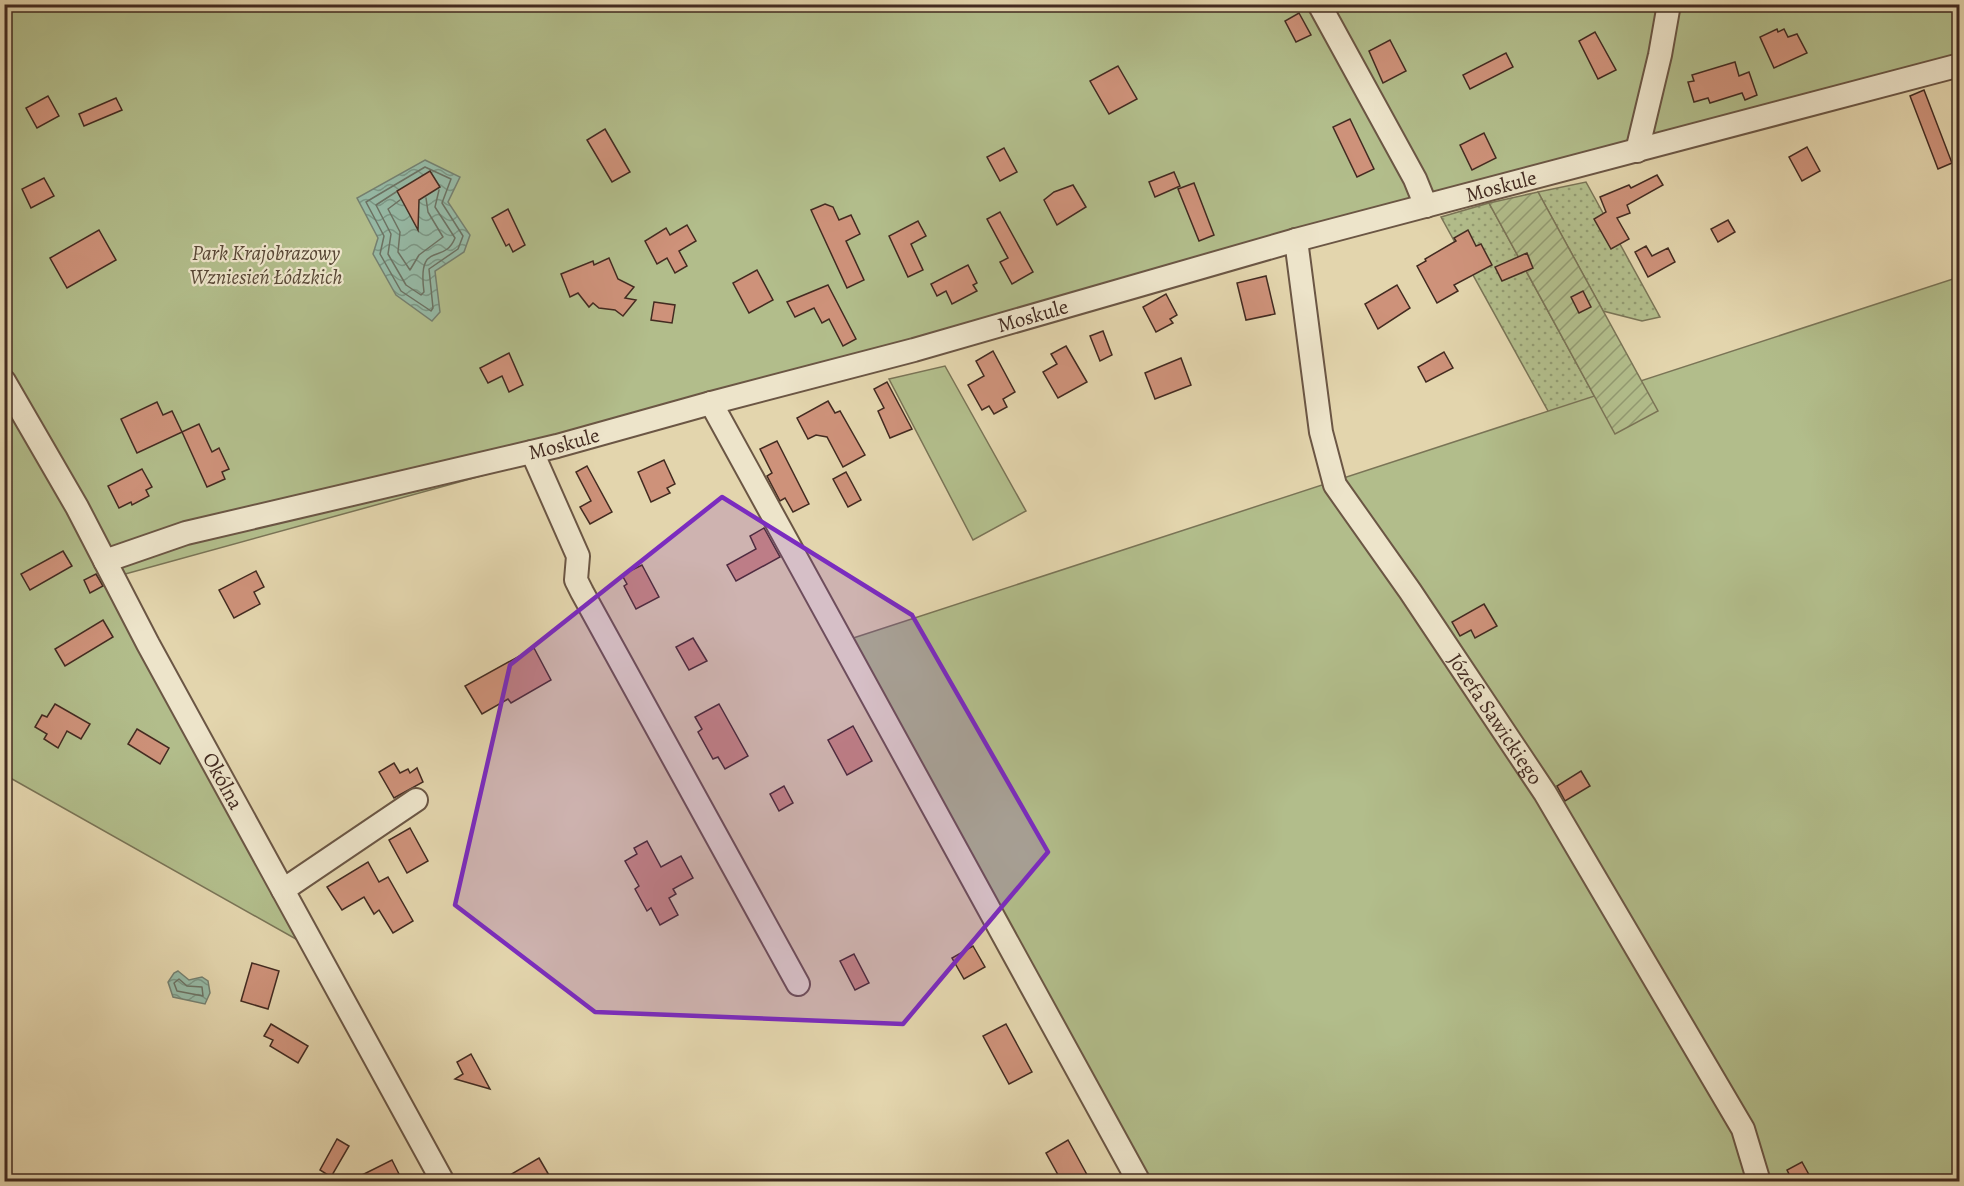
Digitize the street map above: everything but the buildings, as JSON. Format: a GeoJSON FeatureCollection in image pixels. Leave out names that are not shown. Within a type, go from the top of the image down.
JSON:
{"type":"FeatureCollection","features":[{"type":"Feature","properties":{"kind":"street"},"geometry":{"type":"LineString","coordinates":[[1319,4],[1415,179],[1426,207]]}},
{"type":"Feature","properties":{"kind":"street"},"geometry":{"type":"LineString","coordinates":[[1637,152],[1660,55],[1669,4]]}},
{"type":"Feature","properties":{"kind":"street","name":"Moskule"},"geometry":{"type":"LineString","coordinates":[[105,561],[186,533],[532,452],[914,350],[1296,240],[1637,152],[1959,65]]}},
{"type":"Feature","properties":{"kind":"street","name":"Józefa Sawickiego"},"geometry":{"type":"LineString","coordinates":[[1296,240],[1321,432],[1335,485],[1410,591],[1545,793],[1743,1129],[1759,1182]]}},
{"type":"Feature","properties":{"kind":"street","name":"Okólna"},"geometry":{"type":"LineString","coordinates":[[4,381],[105,561],[443,1182]]}},
{"type":"Feature","properties":{"kind":"street"},"geometry":{"type":"LineString","coordinates":[[711,403],[1139,1182]]}},
{"type":"Feature","properties":{"kind":"street"},"geometry":{"type":"LineString","coordinates":[[532,452],[578,556],[576,580],[582,592],[798,984]]}},
{"type":"Feature","properties":{"kind":"street"},"geometry":{"type":"LineString","coordinates":[[284,890],[416,800]]}},
{"type":"Feature","properties":{"kind":"highlighted area"},"geometry":{"type":"Polygon","coordinates":[[[722,497],[912,615],[1048,852],[903,1024],[595,1012],[455,905],[510,665],[722,497]]]}},
{"type":"Feature","properties":{"kind":"green space","name":"Park Krajobrazowy Wzniesień Łódzkich"},"geometry":{"type":"Polygon","coordinates":[[[5,5],[1959,5],[1959,69],[118,576],[326,956],[5,775],[5,5]]]}},
{"type":"Feature","properties":{"kind":"green space"},"geometry":{"type":"Polygon","coordinates":[[[1586,182],[1660,317],[1642,321],[1603,311],[1538,192],[1586,182]]]}},
{"type":"Feature","properties":{"kind":"green space"},"geometry":{"type":"Polygon","coordinates":[[[1538,192],[1658,411],[1615,434],[1489,203],[1538,192]]]}},
{"type":"Feature","properties":{"kind":"green space"},"geometry":{"type":"Polygon","coordinates":[[[1489,203],[1637,474],[1618,538],[1441,217],[1489,203]]]}},
{"type":"Feature","properties":{"kind":"green space"},"geometry":{"type":"Polygon","coordinates":[[[1959,277],[1959,1181],[1148,1181],[835,644],[1959,277]]]}},
{"type":"Feature","properties":{"kind":"green space"},"geometry":{"type":"Polygon","coordinates":[[[945,366],[1026,511],[973,540],[889,379],[945,366]]]}},
{"type":"Feature","properties":{"kind":"water"},"geometry":{"type":"Polygon","coordinates":[[[425,160],[460,177],[448,202],[470,235],[464,252],[435,271],[440,312],[432,321],[396,295],[373,254],[378,238],[357,198],[425,160]]]}},
{"type":"Feature","properties":{"kind":"water"},"geometry":{"type":"Polygon","coordinates":[[[178,971],[189,980],[202,977],[208,981],[210,993],[205,1004],[173,997],[168,982],[178,971]]]}}]}
